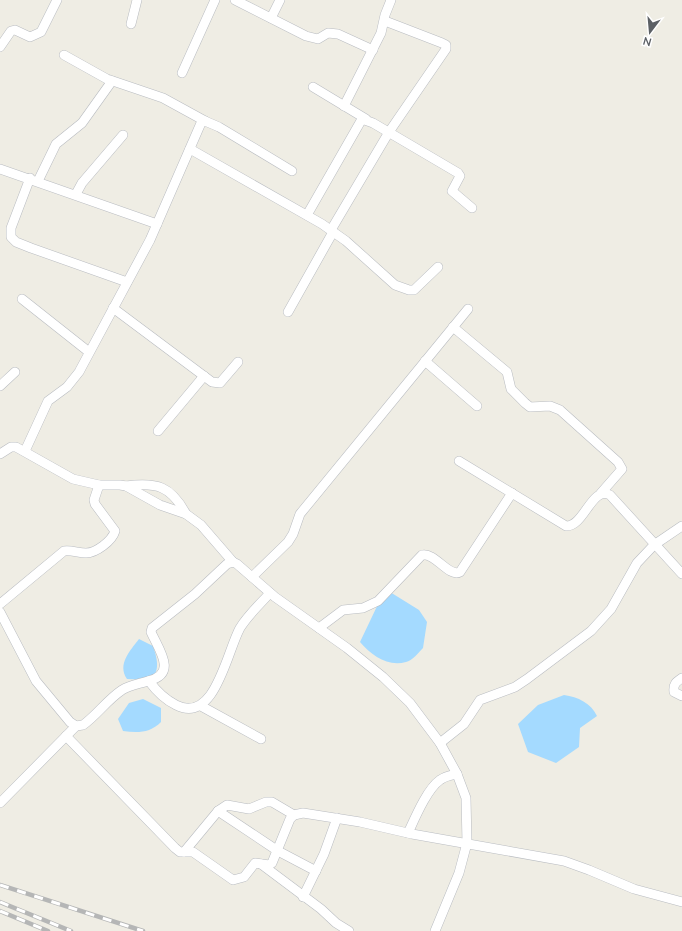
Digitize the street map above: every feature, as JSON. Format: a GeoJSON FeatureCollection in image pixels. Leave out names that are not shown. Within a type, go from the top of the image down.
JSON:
{"type":"FeatureCollection","features":[{"type":"Feature","properties":{"kind":"street"},"geometry":{"type":"LineString","coordinates":[[0,47],[11,31],[15,30],[30,37],[41,32],[57,0]]}},
{"type":"Feature","properties":{"kind":"street"},"geometry":{"type":"LineString","coordinates":[[131,24],[137,0]]}},
{"type":"Feature","properties":{"kind":"street"},"geometry":{"type":"LineString","coordinates":[[182,73],[215,0]]}},
{"type":"Feature","properties":{"kind":"street"},"geometry":{"type":"LineString","coordinates":[[235,0],[314,39],[318,39],[328,33],[338,34],[373,50]]}},
{"type":"Feature","properties":{"kind":"street"},"geometry":{"type":"LineString","coordinates":[[271,18],[280,0]]}},
{"type":"Feature","properties":{"kind":"street"},"geometry":{"type":"LineString","coordinates":[[344,106],[381,33],[385,21],[385,15],[391,0]]}},
{"type":"Feature","properties":{"kind":"street"},"geometry":{"type":"LineString","coordinates":[[288,312],[332,231],[389,132],[446,49],[446,45],[442,43],[385,21]]}},
{"type":"Feature","properties":{"kind":"street"},"geometry":{"type":"LineString","coordinates":[[64,55],[112,81],[163,98],[219,127],[292,171]]}},
{"type":"Feature","properties":{"kind":"street"},"geometry":{"type":"LineString","coordinates":[[112,81],[82,123],[56,144],[34,180],[11,228],[11,237],[16,242],[31,248],[127,282]]}},
{"type":"Feature","properties":{"kind":"street"},"geometry":{"type":"LineString","coordinates":[[313,87],[458,173],[460,176],[452,191],[472,208]]}},
{"type":"Feature","properties":{"kind":"street"},"geometry":{"type":"LineString","coordinates":[[307,216],[359,121],[366,119]]}},
{"type":"Feature","properties":{"kind":"street"},"geometry":{"type":"LineString","coordinates":[[25,451],[48,401],[75,379],[157,224],[202,123],[205,121]]}},
{"type":"Feature","properties":{"kind":"street"},"geometry":{"type":"LineString","coordinates":[[76,194],[82,183],[123,135]]}},
{"type":"Feature","properties":{"kind":"street"},"geometry":{"type":"LineString","coordinates":[[190,149],[332,231],[392,282],[402,288],[414,290],[438,267]]}},
{"type":"Feature","properties":{"kind":"street"},"geometry":{"type":"LineString","coordinates":[[0,169],[76,194],[157,224]]}},
{"type":"Feature","properties":{"kind":"street"},"geometry":{"type":"LineString","coordinates":[[22,299],[89,352]]}},
{"type":"Feature","properties":{"kind":"street"},"geometry":{"type":"LineString","coordinates":[[113,308],[212,382],[220,383],[238,362]]}},
{"type":"Feature","properties":{"kind":"street"},"geometry":{"type":"LineString","coordinates":[[252,577],[288,542],[293,534],[300,514],[468,310]]}},
{"type":"Feature","properties":{"kind":"street"},"geometry":{"type":"LineString","coordinates":[[453,327],[507,372],[511,389],[525,403],[530,407],[550,406],[560,410],[618,462],[622,470],[571,526],[559,523],[459,461]]}},
{"type":"Feature","properties":{"kind":"street"},"geometry":{"type":"LineString","coordinates":[[425,361],[477,406]]}},
{"type":"Feature","properties":{"kind":"street"},"geometry":{"type":"LineString","coordinates":[[0,386],[15,372]]}},
{"type":"Feature","properties":{"kind":"street"},"geometry":{"type":"LineString","coordinates":[[158,431],[204,376]]}},
{"type":"Feature","properties":{"kind":"street"},"geometry":{"type":"LineString","coordinates":[[0,454],[11,447],[25,451],[66,476],[99,485],[126,486],[150,484],[161,487],[178,500],[186,514]]}},
{"type":"Feature","properties":{"kind":"street"},"geometry":{"type":"LineString","coordinates":[[0,604],[64,551],[71,550],[86,553],[93,552],[111,539],[115,531],[94,504],[99,485]]}},
{"type":"Feature","properties":{"kind":"street"},"geometry":{"type":"LineString","coordinates":[[126,486],[160,505],[186,514],[201,525],[233,562],[270,593],[372,668],[401,694],[416,710],[440,743],[458,774],[466,798],[467,843],[459,873],[435,931]]}},
{"type":"Feature","properties":{"kind":"street"},"geometry":{"type":"LineString","coordinates":[[601,492],[610,495],[682,574]]}},
{"type":"Feature","properties":{"kind":"street"},"geometry":{"type":"LineString","coordinates":[[319,628],[344,610],[363,608],[378,601],[422,555],[426,554],[430,556],[453,573],[457,574],[460,572],[512,493]]}},
{"type":"Feature","properties":{"kind":"street"},"geometry":{"type":"LineString","coordinates":[[440,743],[464,724],[480,700],[521,683],[591,631],[611,609],[637,563],[654,545],[682,526]]}},
{"type":"Feature","properties":{"kind":"street"},"geometry":{"type":"LineString","coordinates":[[0,612],[36,681],[62,714],[76,726],[83,726],[120,691],[157,678],[163,672],[165,665],[164,658],[151,632],[152,628],[195,594],[227,564],[233,562]]}},
{"type":"Feature","properties":{"kind":"street"},"geometry":{"type":"LineString","coordinates":[[150,681],[160,696],[180,708],[189,710],[201,706],[212,694],[240,628],[270,593]]}},
{"type":"Feature","properties":{"kind":"street"},"geometry":{"type":"LineString","coordinates":[[682,678],[675,682],[673,687],[674,692],[682,696]]}},
{"type":"Feature","properties":{"kind":"street"},"geometry":{"type":"LineString","coordinates":[[201,706],[261,738]]}},
{"type":"Feature","properties":{"kind":"street"},"geometry":{"type":"LineString","coordinates":[[0,803],[76,726]]}},
{"type":"Feature","properties":{"kind":"street"},"geometry":{"type":"LineString","coordinates":[[66,736],[175,848],[184,852],[193,852],[228,878],[233,880],[244,877],[255,863],[269,865],[272,863],[287,826],[294,815],[303,813],[337,818],[408,833],[564,861],[634,889],[682,902]]}},
{"type":"Feature","properties":{"kind":"street"},"geometry":{"type":"LineString","coordinates":[[408,833],[426,798],[439,780],[458,774]]}},
{"type":"Feature","properties":{"kind":"street"},"geometry":{"type":"LineString","coordinates":[[184,852],[218,811],[227,805],[249,809],[266,802],[277,804],[294,815]]}},
{"type":"Feature","properties":{"kind":"street"},"geometry":{"type":"LineString","coordinates":[[218,811],[278,851],[316,871]]}},
{"type":"Feature","properties":{"kind":"street"},"geometry":{"type":"LineString","coordinates":[[303,898],[316,871],[337,818]]}},
{"type":"Feature","properties":{"kind":"street"},"geometry":{"type":"LineString","coordinates":[[260,863],[303,898],[321,909],[336,923],[349,931]]}},
{"type":"Feature","properties":{"kind":"water"},"geometry":{"type":"Polygon","coordinates":[[[390,592],[419,610],[427,622],[423,648],[413,658],[406,662],[387,662],[375,656],[360,642],[380,600],[390,592]]]}},
{"type":"Feature","properties":{"kind":"water"},"geometry":{"type":"Polygon","coordinates":[[[139,639],[153,646],[156,655],[156,673],[150,680],[127,679],[124,673],[123,668],[126,658],[139,639]]]}},
{"type":"Feature","properties":{"kind":"water"},"geometry":{"type":"Polygon","coordinates":[[[564,695],[584,701],[597,716],[580,728],[579,747],[556,763],[528,752],[518,724],[538,705],[564,695]]]}},
{"type":"Feature","properties":{"kind":"water"},"geometry":{"type":"Polygon","coordinates":[[[143,699],[161,708],[161,722],[157,726],[144,731],[123,731],[118,719],[129,703],[143,699]]]}},
{"type":"Feature","properties":{"kind":"railway"},"geometry":{"type":"LineString","coordinates":[[0,885],[143,931]]}},
{"type":"Feature","properties":{"kind":"railway"},"geometry":{"type":"LineString","coordinates":[[0,902],[71,931]]}},
{"type":"Feature","properties":{"kind":"railway"},"geometry":{"type":"LineString","coordinates":[[0,911],[48,931]]}}]}
